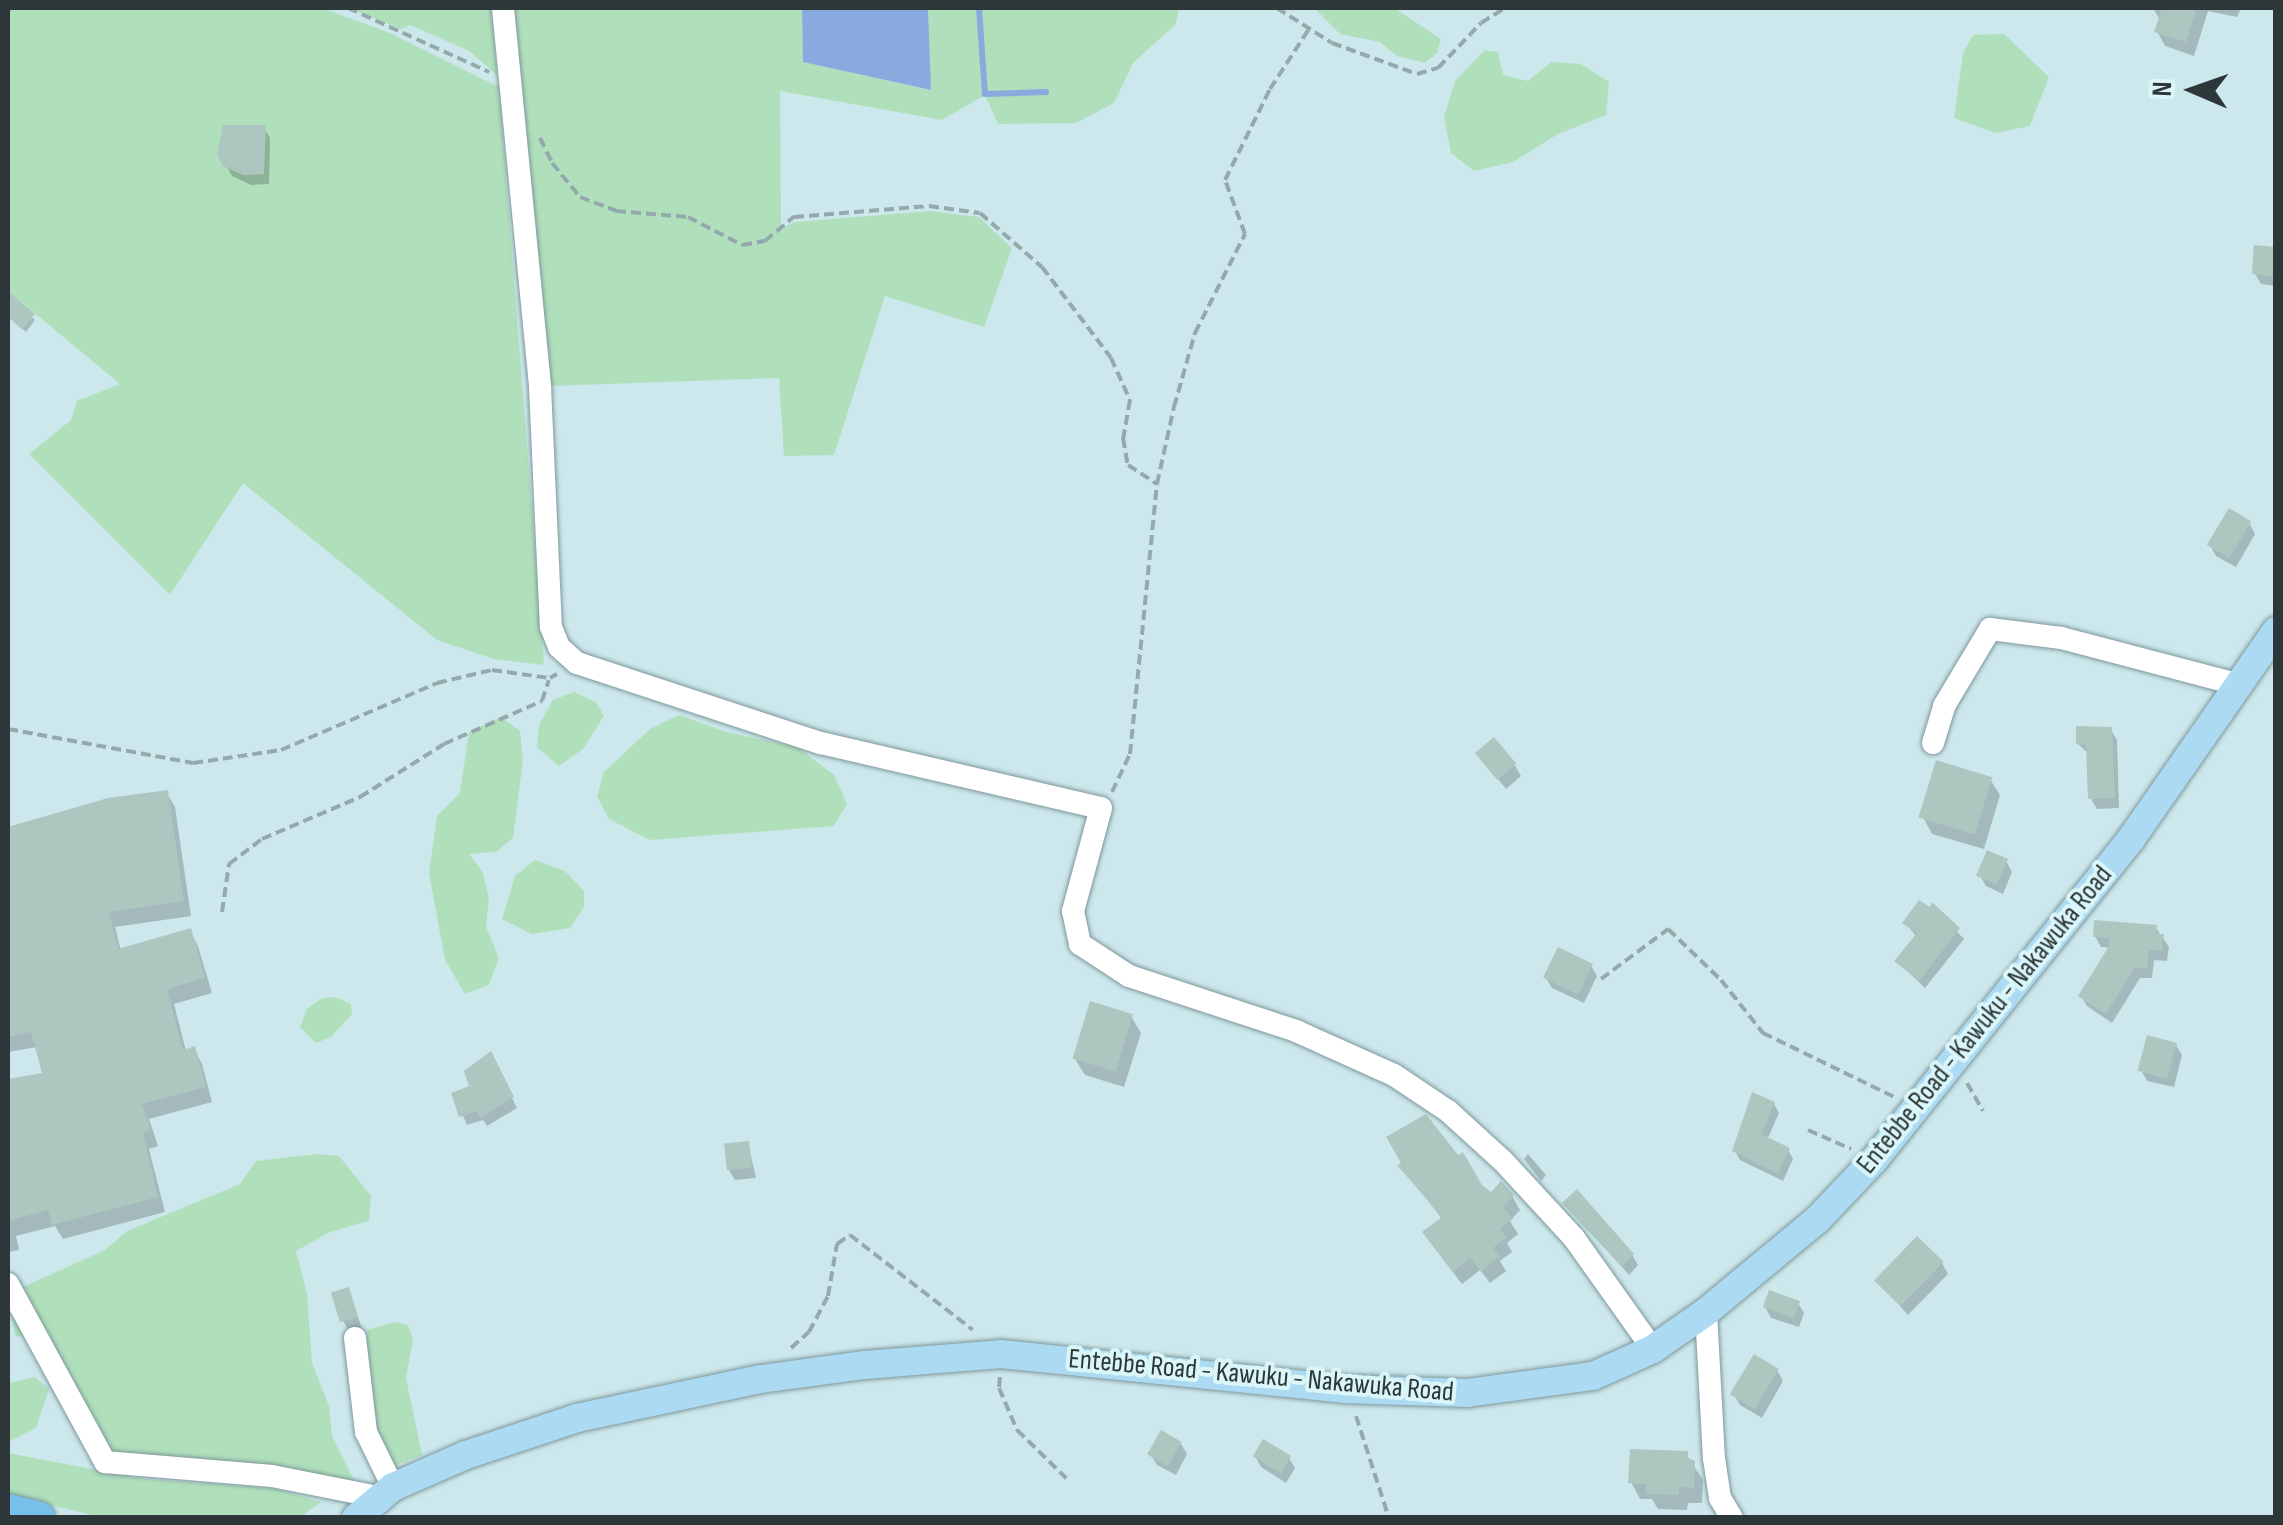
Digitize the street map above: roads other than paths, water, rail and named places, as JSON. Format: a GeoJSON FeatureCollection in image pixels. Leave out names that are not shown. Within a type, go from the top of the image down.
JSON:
{"type":"FeatureCollection","features":[{"type":"Feature","properties":{"kind":"highway"},"geometry":{"type":"LineString","coordinates":[[8,1510],[39,1518]]}},
{"type":"Feature","properties":{"kind":"main road","name":"Entebbe Road - Kawuku - Nakawuka Road"},"geometry":{"type":"LineString","coordinates":[[356,1518],[386,1492],[466,1455],[577,1418],[761,1379],[865,1365],[1001,1354],[1344,1389],[1509,1390],[1593,1376],[1653,1349],[1706,1312],[1818,1219],[1874,1160],[2130,840],[2276,631]]}},
{"type":"Feature","properties":{"kind":"street"},"geometry":{"type":"LineString","coordinates":[[503,8],[540,387],[552,628],[559,647],[577,663],[821,742],[1100,808],[1073,911],[1080,944],[1130,976],[1296,1031],[1394,1074],[1448,1111],[1503,1161],[1574,1238],[1653,1349]]}},
{"type":"Feature","properties":{"kind":"street"},"geometry":{"type":"LineString","coordinates":[[1933,743],[1944,706],[1990,629],[2061,638],[2240,685]]}},
{"type":"Feature","properties":{"kind":"street"},"geometry":{"type":"LineString","coordinates":[[8,1284],[105,1462],[272,1476],[386,1492],[366,1432],[355,1338]]}},
{"type":"Feature","properties":{"kind":"street"},"geometry":{"type":"LineString","coordinates":[[1706,1312],[1714,1458],[1720,1498],[1732,1518]]}},
{"type":"Feature","properties":{"kind":"water"},"geometry":{"type":"Polygon","coordinates":[[[802,8],[928,8],[931,90],[803,62],[802,8]]]}},
{"type":"Feature","properties":{"kind":"waterway"},"geometry":{"type":"LineString","coordinates":[[979,8],[985,94],[1046,92]]}}]}
